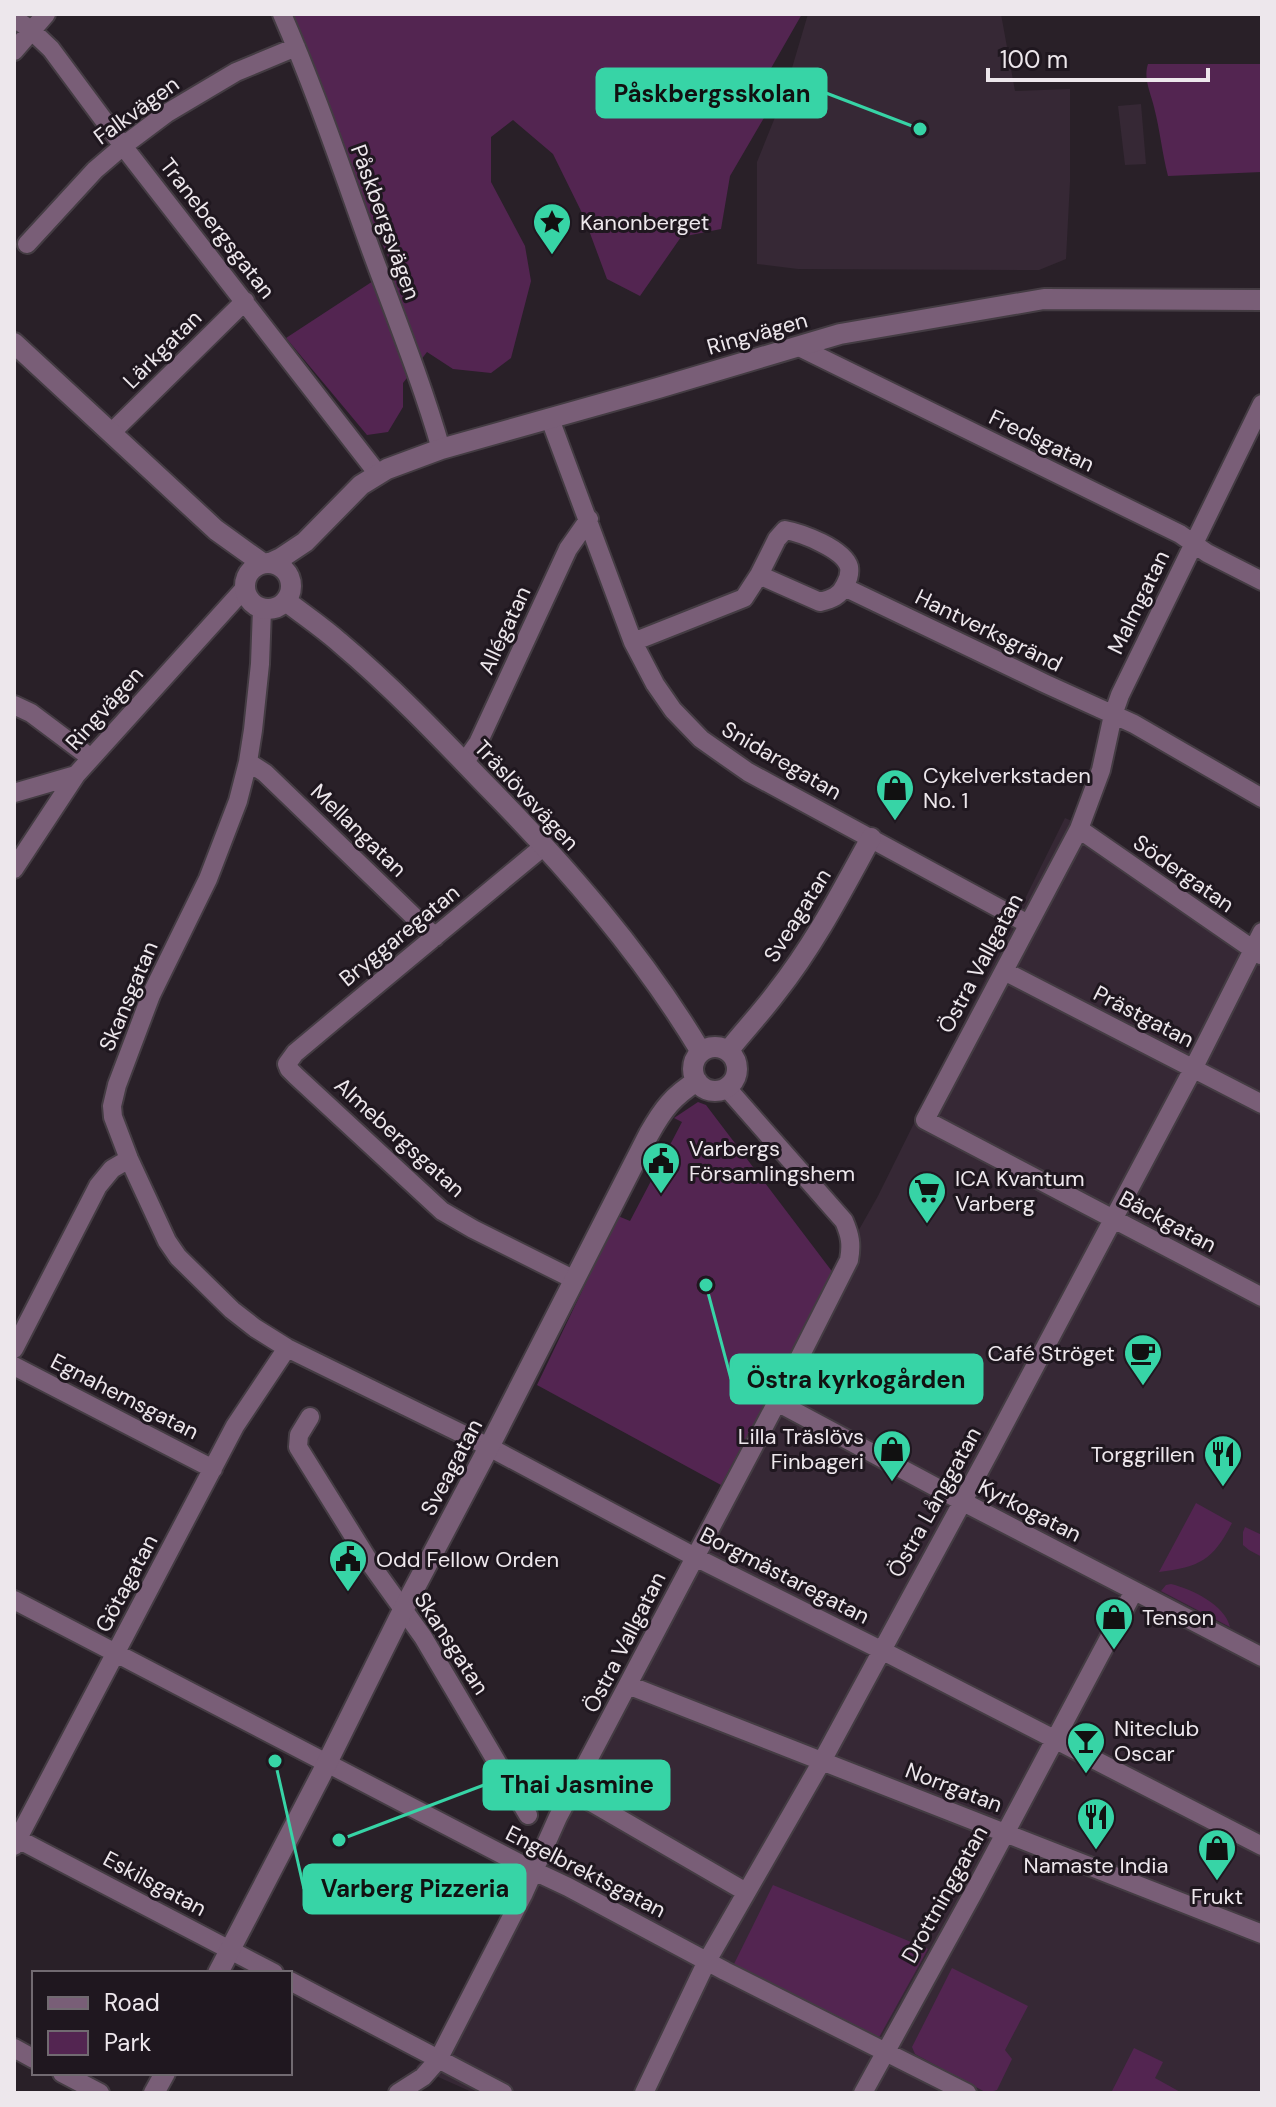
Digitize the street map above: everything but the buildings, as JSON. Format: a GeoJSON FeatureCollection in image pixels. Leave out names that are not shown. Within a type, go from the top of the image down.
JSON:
{"type":"FeatureCollection","features":[{"type":"Feature","properties":{"kind":"street"},"geometry":{"type":"LineString","coordinates":[[14,51],[46,14]]}},
{"type":"Feature","properties":{"kind":"street","name":"Påskbergsvägen"},"geometry":{"type":"LineString","coordinates":[[282,14],[441,449]]}},
{"type":"Feature","properties":{"kind":"street","name":"Tranebergsgatan"},"geometry":{"type":"LineString","coordinates":[[14,18],[51,49],[378,474]]}},
{"type":"Feature","properties":{"kind":"street","name":"Falkvägen"},"geometry":{"type":"LineString","coordinates":[[27,244],[74,190],[123,146],[167,113],[216,83],[296,47]]}},
{"type":"Feature","properties":{"kind":"street","name":"Ringvägen"},"geometry":{"type":"LineString","coordinates":[[14,869],[76,775],[256,572],[305,542],[348,496],[378,474],[441,449],[859,330],[1044,299],[1262,300]]}},
{"type":"Feature","properties":{"kind":"street","name":"Lärkgatan"},"geometry":{"type":"LineString","coordinates":[[112,432],[245,301]]}},
{"type":"Feature","properties":{"kind":"street"},"geometry":{"type":"LineString","coordinates":[[14,343],[216,530],[256,572]]}},
{"type":"Feature","properties":{"kind":"street","name":"Fredsgatan"},"geometry":{"type":"LineString","coordinates":[[799,347],[1180,534],[1207,553],[1262,581]]}},
{"type":"Feature","properties":{"kind":"street","name":"Malmgatan"},"geometry":{"type":"LineString","coordinates":[[1079,829],[1101,770],[1120,695],[1194,544],[1255,436],[1262,404]]}},
{"type":"Feature","properties":{"kind":"street","name":"Snidaregatan"},"geometry":{"type":"LineString","coordinates":[[550,419],[633,642],[649,674],[673,710],[701,739],[748,772],[1028,924]]}},
{"type":"Feature","properties":{"kind":"street","name":"Allégatan"},"geometry":{"type":"LineString","coordinates":[[464,763],[478,743],[568,549],[589,519]]}},
{"type":"Feature","properties":{"kind":"street"},"geometry":{"type":"LineString","coordinates":[[633,642],[744,598],[785,530],[826,546],[843,557],[849,566],[844,587],[837,596],[820,602],[759,575]]}},
{"type":"Feature","properties":{"kind":"street","name":"Ringvägen"},"geometry":{"type":"LineString","coordinates":[[290,579],[300,561],[305,542]]}},
{"type":"Feature","properties":{"kind":"street"},"geometry":{"type":"LineString","coordinates":[[281,566],[290,579],[291,588],[286,601],[275,608],[262,609],[249,600],[256,572],[281,566]]}},
{"type":"Feature","properties":{"kind":"street","name":"Hantverksgränd"},"geometry":{"type":"LineString","coordinates":[[844,587],[1146,731],[1262,798]]}},
{"type":"Feature","properties":{"kind":"street","name":"Träslövsvägen"},"geometry":{"type":"LineString","coordinates":[[286,601],[358,658],[544,846],[611,924],[701,1052]]}},
{"type":"Feature","properties":{"kind":"street","name":"Skansgatan"},"geometry":{"type":"LineString","coordinates":[[262,609],[260,664],[248,762],[238,801],[220,853],[151,995],[112,1106],[113,1117],[129,1159],[165,1237],[178,1257],[232,1310],[287,1348]]}},
{"type":"Feature","properties":{"kind":"street"},"geometry":{"type":"LineString","coordinates":[[14,705],[31,713],[91,758]]}},
{"type":"Feature","properties":{"kind":"street","name":"Mellangatan"},"geometry":{"type":"LineString","coordinates":[[248,762],[265,773],[435,937]]}},
{"type":"Feature","properties":{"kind":"street"},"geometry":{"type":"LineString","coordinates":[[14,793],[76,775]]}},
{"type":"Feature","properties":{"kind":"street","name":"Östra Vallgatan"},"geometry":{"type":"LineString","coordinates":[[925,1120],[1079,829]]}},
{"type":"Feature","properties":{"kind":"street","name":"Södergatan"},"geometry":{"type":"LineString","coordinates":[[1079,829],[1257,953]]}},
{"type":"Feature","properties":{"kind":"street","name":"Sveagatan"},"geometry":{"type":"LineString","coordinates":[[728,1051],[800,959],[871,838]]}},
{"type":"Feature","properties":{"kind":"street","name":"Bryggaregatan"},"geometry":{"type":"LineString","coordinates":[[287,1064],[317,1034],[544,846]]}},
{"type":"Feature","properties":{"kind":"street","name":"Östra Långgatan"},"geometry":{"type":"LineString","coordinates":[[644,2093],[707,1961],[822,1761],[1257,953],[1262,932]]}},
{"type":"Feature","properties":{"kind":"street","name":"Prästgatan"},"geometry":{"type":"LineString","coordinates":[[1004,971],[1262,1104]]}},
{"type":"Feature","properties":{"kind":"street"},"geometry":{"type":"LineString","coordinates":[[717,1047],[728,1051],[736,1060],[735,1078],[727,1088],[707,1090],[697,1081],[694,1063],[706,1049],[717,1047]]}},
{"type":"Feature","properties":{"kind":"street","name":"Almebergsgatan"},"geometry":{"type":"LineString","coordinates":[[287,1064],[442,1211],[575,1280]]}},
{"type":"Feature","properties":{"kind":"street","name":"Sveagatan"},"geometry":{"type":"LineString","coordinates":[[219,1971],[659,1116],[669,1102],[697,1081]]}},
{"type":"Feature","properties":{"kind":"street","name":"Östra Vallgatan"},"geometry":{"type":"LineString","coordinates":[[398,2093],[429,2085],[438,2060],[558,1817],[849,1260],[850,1233],[844,1221],[727,1088]]}},
{"type":"Feature","properties":{"kind":"street","name":"Bäckgatan"},"geometry":{"type":"LineString","coordinates":[[925,1120],[1262,1297]]}},
{"type":"Feature","properties":{"kind":"street"},"geometry":{"type":"LineString","coordinates":[[14,1349],[98,1186],[112,1169],[129,1159]]}},
{"type":"Feature","properties":{"kind":"street","name":"Borgmästaregatan"},"geometry":{"type":"LineString","coordinates":[[287,1348],[489,1447],[695,1557],[1262,1846]]}},
{"type":"Feature","properties":{"kind":"street","name":"Götagatan"},"geometry":{"type":"LineString","coordinates":[[15,1841],[235,1426],[287,1348]]}},
{"type":"Feature","properties":{"kind":"street","name":"Egnahemsgatan"},"geometry":{"type":"LineString","coordinates":[[14,1366],[213,1469]]}},
{"type":"Feature","properties":{"kind":"street","name":"Kyrkogatan"},"geometry":{"type":"LineString","coordinates":[[777,1402],[1262,1657]]}},
{"type":"Feature","properties":{"kind":"street","name":"Skansgatan"},"geometry":{"type":"LineString","coordinates":[[310,1417],[299,1435],[298,1447],[372,1566],[435,1657],[528,1815]]}},
{"type":"Feature","properties":{"kind":"street","name":"Drottninggatan"},"geometry":{"type":"LineString","coordinates":[[863,2093],[1134,1591]]}},
{"type":"Feature","properties":{"kind":"street","name":"Engelbrektsgatan"},"geometry":{"type":"LineString","coordinates":[[14,1600],[967,2093]]}},
{"type":"Feature","properties":{"kind":"street","name":"Norrgatan"},"geometry":{"type":"LineString","coordinates":[[628,1685],[1262,1934]]}},
{"type":"Feature","properties":{"kind":"street"},"geometry":{"type":"LineString","coordinates":[[572,1791],[746,1892]]}},
{"type":"Feature","properties":{"kind":"street","name":"Eskilsgatan"},"geometry":{"type":"LineString","coordinates":[[15,1841],[270,1971]]}},
{"type":"Feature","properties":{"kind":"street"},"geometry":{"type":"LineString","coordinates":[[292,1982],[503,2093]]}},
{"type":"Feature","properties":{"kind":"street"},"geometry":{"type":"LineString","coordinates":[[14,2048],[32,2058]]}},
{"type":"Feature","properties":{"kind":"street"},"geometry":{"type":"LineString","coordinates":[[66,2075],[100,2093]]}},
{"type":"Feature","properties":{"kind":"street"},"geometry":{"type":"LineString","coordinates":[[154,2093],[164,2075]]}},
{"type":"Feature","properties":{"kind":"shaded area"},"geometry":{"type":"Polygon","coordinates":[[[808,14],[1001,14],[1015,91],[1070,89],[1066,259],[1039,270],[798,269],[757,264],[757,162],[784,95],[808,14]]]}},
{"type":"Feature","properties":{"kind":"shaded area"},"geometry":{"type":"Polygon","coordinates":[[[1141,104],[1146,164],[1125,165],[1118,106],[1141,104]]]}},
{"type":"Feature","properties":{"kind":"shaded area"},"geometry":{"type":"Polygon","coordinates":[[[1065,818],[1104,835],[1262,944],[1262,2093],[474,2093],[416,2067],[435,2045],[721,1485],[878,1196],[1065,818]]]}},
{"type":"Feature","properties":{"kind":"green space"},"geometry":{"type":"Polygon","coordinates":[[[279,14],[802,14],[770,70],[765,116],[730,176],[721,229],[681,237],[640,296],[607,279],[584,217],[553,154],[513,120],[491,137],[491,182],[525,246],[531,281],[511,358],[491,373],[453,369],[427,352],[403,383],[403,407],[388,432],[367,435],[286,338],[393,268],[279,14]]]}},
{"type":"Feature","properties":{"kind":"green space"},"geometry":{"type":"Polygon","coordinates":[[[1148,64],[1262,64],[1262,172],[1168,176],[1147,81],[1148,64]]]}},
{"type":"Feature","properties":{"kind":"green space"},"geometry":{"type":"Polygon","coordinates":[[[698,1102],[706,1105],[834,1274],[721,1485],[537,1385],[618,1216],[630,1221],[682,1122],[674,1118],[698,1102]]]}},
{"type":"Feature","properties":{"kind":"green space"},"geometry":{"type":"Polygon","coordinates":[[[1196,1503],[1232,1523],[1218,1546],[1204,1560],[1159,1572],[1196,1503]]]}},
{"type":"Feature","properties":{"kind":"green space"},"geometry":{"type":"Polygon","coordinates":[[[1245,1527],[1262,1535],[1262,1557],[1243,1545],[1245,1527]]]}},
{"type":"Feature","properties":{"kind":"green space"},"geometry":{"type":"Polygon","coordinates":[[[1171,1584],[1198,1594],[1215,1605],[1230,1627],[1161,1591],[1171,1584]]]}},
{"type":"Feature","properties":{"kind":"green space"},"geometry":{"type":"Polygon","coordinates":[[[773,1885],[928,1949],[877,2041],[732,1968],[773,1885]]]}},
{"type":"Feature","properties":{"kind":"green space"},"geometry":{"type":"Polygon","coordinates":[[[952,1968],[1028,2006],[1005,2050],[1012,2059],[997,2090],[987,2093],[915,2054],[912,2047],[952,1968]]]}},
{"type":"Feature","properties":{"kind":"green space"},"geometry":{"type":"Polygon","coordinates":[[[1134,2048],[1163,2062],[1155,2078],[1182,2093],[1111,2093],[1134,2048]]]}},
{"type":"Feature","properties":{"kind":"place","name":"Påskbergsskolan"},"geometry":{"type":"Point","coordinates":[920,129]}},
{"type":"Feature","properties":{"kind":"place","name":"Kanonberget"},"geometry":{"type":"Point","coordinates":[552,256]}},
{"type":"Feature","properties":{"kind":"place","name":"Cykelverkstaden No. 1"},"geometry":{"type":"Point","coordinates":[895,822]}},
{"type":"Feature","properties":{"kind":"place","name":"Varbergs Församlingshem"},"geometry":{"type":"Point","coordinates":[661,1195]}},
{"type":"Feature","properties":{"kind":"place","name":"ICA Kvantum Varberg"},"geometry":{"type":"Point","coordinates":[927,1225]}},
{"type":"Feature","properties":{"kind":"place","name":"Östra kyrkogården"},"geometry":{"type":"Point","coordinates":[706,1285]}},
{"type":"Feature","properties":{"kind":"place","name":"Café Ströget"},"geometry":{"type":"Point","coordinates":[1143,1387]}},
{"type":"Feature","properties":{"kind":"place","name":"Lilla Träslövs Finbageri"},"geometry":{"type":"Point","coordinates":[892,1483]}},
{"type":"Feature","properties":{"kind":"place","name":"Torggrillen"},"geometry":{"type":"Point","coordinates":[1223,1488]}},
{"type":"Feature","properties":{"kind":"place","name":"Odd Fellow Orden"},"geometry":{"type":"Point","coordinates":[348,1593]}},
{"type":"Feature","properties":{"kind":"place","name":"Tenson"},"geometry":{"type":"Point","coordinates":[1114,1651]}},
{"type":"Feature","properties":{"kind":"place","name":"Varberg Pizzeria"},"geometry":{"type":"Point","coordinates":[275,1761]}},
{"type":"Feature","properties":{"kind":"place","name":"Niteclub Oscar"},"geometry":{"type":"Point","coordinates":[1086,1775]}},
{"type":"Feature","properties":{"kind":"place","name":"Thai Jasmine"},"geometry":{"type":"Point","coordinates":[339,1840]}},
{"type":"Feature","properties":{"kind":"place","name":"Namaste India"},"geometry":{"type":"Point","coordinates":[1096,1851]}},
{"type":"Feature","properties":{"kind":"place","name":"Frukt"},"geometry":{"type":"Point","coordinates":[1217,1882]}}]}
